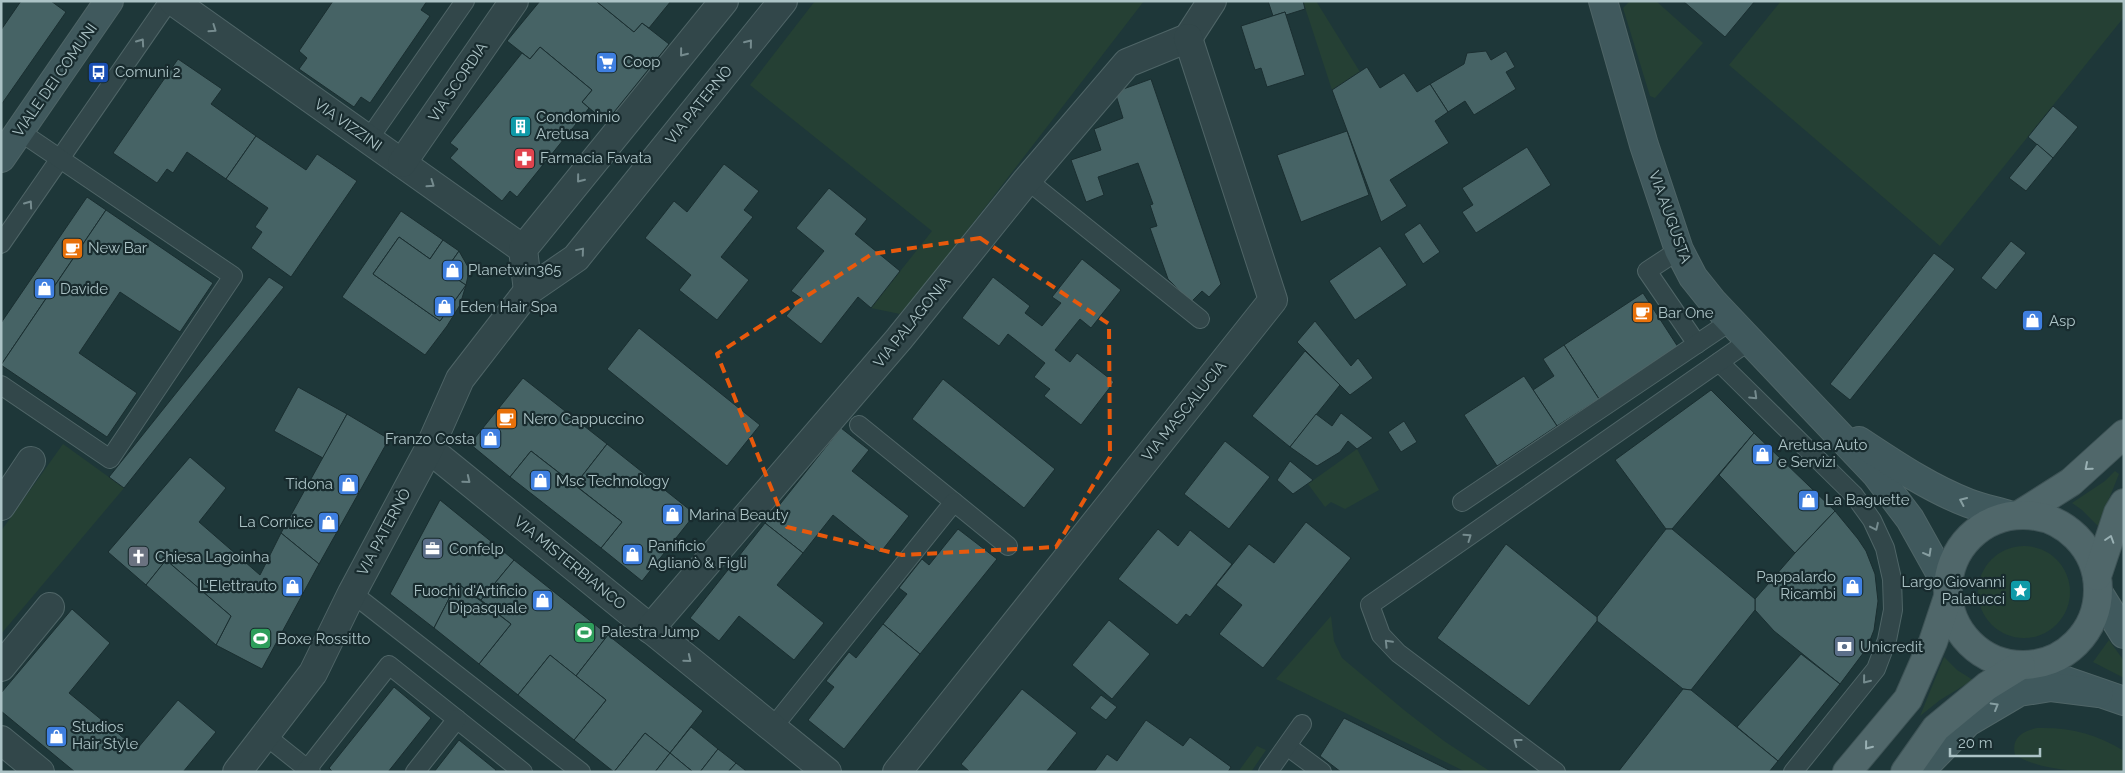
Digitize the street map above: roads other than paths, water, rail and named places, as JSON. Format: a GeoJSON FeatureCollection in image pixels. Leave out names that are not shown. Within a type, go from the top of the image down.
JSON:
{"type":"FeatureCollection","features":[{"type":"Feature","properties":{"kind":"main road","name":"VIALE DEI COMUNI"},"geometry":{"type":"LineString","coordinates":[[1,158],[109,1]]}},
{"type":"Feature","properties":{"kind":"main road","name":"VIA AUGUSTA"},"geometry":{"type":"LineString","coordinates":[[1603,1],[1644,145],[1679,250],[1693,277],[1740,331],[1824,418]]}},
{"type":"Feature","properties":{"kind":"main road"},"geometry":{"type":"LineString","coordinates":[[1824,418],[1876,474],[1910,519],[1948,592],[1952,614],[1960,630],[1972,644],[1994,658],[2026,665],[2066,682],[2112,697]]}},
{"type":"Feature","properties":{"kind":"main road"},"geometry":{"type":"LineString","coordinates":[[1824,418],[1911,476],[1969,503],[2014,515],[2045,518],[2070,531],[2082,543],[2092,559],[2098,584],[2124,634]]}},
{"type":"Feature","properties":{"kind":"main road"},"geometry":{"type":"LineString","coordinates":[[1847,772],[1908,699],[1933,642],[1948,592],[1950,570],[1966,540],[1993,520],[2014,515],[2071,482],[2124,434]]}},
{"type":"Feature","properties":{"kind":"main road"},"geometry":{"type":"LineString","coordinates":[[1905,772],[1936,728],[1987,686],[2026,665],[2054,658],[2073,646],[2091,621],[2096,607],[2098,584],[2118,513],[2124,503]]}},
{"type":"Feature","properties":{"kind":"main road"},"geometry":{"type":"LineString","coordinates":[[1919,772],[1968,722],[2019,692],[2051,687],[2112,697]]}},
{"type":"Feature","properties":{"kind":"street","name":"VIA VIZZINI"},"geometry":{"type":"LineString","coordinates":[[173,1],[523,249]]}},
{"type":"Feature","properties":{"kind":"street","name":"VIA SCORDIA"},"geometry":{"type":"LineString","coordinates":[[402,163],[514,1]]}},
{"type":"Feature","properties":{"kind":"street"},"geometry":{"type":"LineString","coordinates":[[528,291],[523,249],[724,1]]}},
{"type":"Feature","properties":{"kind":"street","name":"VIA PATERNÒ"},"geometry":{"type":"LineString","coordinates":[[237,772],[313,672],[352,592],[429,449],[460,379],[528,291],[576,258],[783,1]]}},
{"type":"Feature","properties":{"kind":"street"},"geometry":{"type":"LineString","coordinates":[[1188,38],[1212,1]]}},
{"type":"Feature","properties":{"kind":"street","name":"VIA PALAGONIA"},"geometry":{"type":"LineString","coordinates":[[650,629],[899,339],[1027,180],[1127,63],[1188,38]]}},
{"type":"Feature","properties":{"kind":"street","name":"VIA MASCALUCIA"},"geometry":{"type":"LineString","coordinates":[[897,772],[1273,300],[1188,38]]}},
{"type":"Feature","properties":{"kind":"street","name":"VIA MISTERBIANCO"},"geometry":{"type":"LineString","coordinates":[[429,449],[828,772]]}},
{"type":"Feature","properties":{"kind":"street"},"geometry":{"type":"LineString","coordinates":[[1,506],[31,461]]}},
{"type":"Feature","properties":{"kind":"street"},"geometry":{"type":"LineString","coordinates":[[1,667],[50,608]]}},
{"type":"Feature","properties":{"kind":"street"},"geometry":{"type":"LineString","coordinates":[[1,740],[40,772]]}},
{"type":"Feature","properties":{"kind":"lane"},"geometry":{"type":"LineString","coordinates":[[1,244],[169,1]]}},
{"type":"Feature","properties":{"kind":"lane"},"geometry":{"type":"LineString","coordinates":[[368,140],[465,1]]}},
{"type":"Feature","properties":{"kind":"lane"},"geometry":{"type":"LineString","coordinates":[[1,385],[110,459],[233,276],[19,132]]}},
{"type":"Feature","properties":{"kind":"lane"},"geometry":{"type":"LineString","coordinates":[[1027,180],[1200,319]]}},
{"type":"Feature","properties":{"kind":"lane"},"geometry":{"type":"LineString","coordinates":[[1679,250],[1647,271],[1697,344]]}},
{"type":"Feature","properties":{"kind":"lane"},"geometry":{"type":"LineString","coordinates":[[1462,502],[1697,344],[1740,331]]}},
{"type":"Feature","properties":{"kind":"lane"},"geometry":{"type":"LineString","coordinates":[[1556,772],[1398,653],[1381,635],[1370,605],[1719,362],[1740,331]]}},
{"type":"Feature","properties":{"kind":"lane"},"geometry":{"type":"LineString","coordinates":[[1719,362],[1854,495],[1872,520],[1885,548],[1892,579],[1893,610],[1887,640],[1876,669],[1793,772]]}},
{"type":"Feature","properties":{"kind":"lane"},"geometry":{"type":"LineString","coordinates":[[859,425],[1008,546]]}},
{"type":"Feature","properties":{"kind":"lane"},"geometry":{"type":"LineString","coordinates":[[1854,495],[1876,474]]}},
{"type":"Feature","properties":{"kind":"lane"},"geometry":{"type":"LineString","coordinates":[[773,727],[954,502]]}},
{"type":"Feature","properties":{"kind":"lane"},"geometry":{"type":"LineString","coordinates":[[352,592],[581,772]]}},
{"type":"Feature","properties":{"kind":"lane"},"geometry":{"type":"LineString","coordinates":[[266,736],[308,771],[389,665],[523,772]]}},
{"type":"Feature","properties":{"kind":"lane"},"geometry":{"type":"LineString","coordinates":[[415,772],[457,719]]}},
{"type":"Feature","properties":{"kind":"lane"},"geometry":{"type":"LineString","coordinates":[[1268,772],[1302,724]]}},
{"type":"Feature","properties":{"kind":"lane"},"geometry":{"type":"LineString","coordinates":[[1287,746],[1322,772]]}},
{"type":"Feature","properties":{"kind":"place","name":"Coop"},"geometry":{"type":"Point","coordinates":[607,62]}},
{"type":"Feature","properties":{"kind":"place","name":"Comuni 2"},"geometry":{"type":"Point","coordinates":[99,72]}},
{"type":"Feature","properties":{"kind":"place","name":"Condominio Aretusa"},"geometry":{"type":"Point","coordinates":[520,126]}},
{"type":"Feature","properties":{"kind":"place","name":"Farmacia Favata"},"geometry":{"type":"Point","coordinates":[524,158]}},
{"type":"Feature","properties":{"kind":"place","name":"New Bar"},"geometry":{"type":"Point","coordinates":[72,248]}},
{"type":"Feature","properties":{"kind":"place","name":"Planetwin365"},"geometry":{"type":"Point","coordinates":[452,270]}},
{"type":"Feature","properties":{"kind":"place","name":"Davide"},"geometry":{"type":"Point","coordinates":[44,289]}},
{"type":"Feature","properties":{"kind":"place","name":"Eden Hair Spa"},"geometry":{"type":"Point","coordinates":[444,307]}},
{"type":"Feature","properties":{"kind":"place","name":"Bar One"},"geometry":{"type":"Point","coordinates":[1642,313]}},
{"type":"Feature","properties":{"kind":"place","name":"Asp"},"geometry":{"type":"Point","coordinates":[2033,321]}},
{"type":"Feature","properties":{"kind":"place","name":"Nero Cappuccino"},"geometry":{"type":"Point","coordinates":[507,419]}},
{"type":"Feature","properties":{"kind":"place","name":"Franzo Costa"},"geometry":{"type":"Point","coordinates":[491,439]}},
{"type":"Feature","properties":{"kind":"place","name":"Aretusa Auto e Servizi"},"geometry":{"type":"Point","coordinates":[1762,454]}},
{"type":"Feature","properties":{"kind":"place","name":"Msc Technology"},"geometry":{"type":"Point","coordinates":[540,481]}},
{"type":"Feature","properties":{"kind":"place","name":"Tidona"},"geometry":{"type":"Point","coordinates":[349,484]}},
{"type":"Feature","properties":{"kind":"place","name":"La Baguette"},"geometry":{"type":"Point","coordinates":[1809,500]}},
{"type":"Feature","properties":{"kind":"place","name":"Marina Beauty"},"geometry":{"type":"Point","coordinates":[673,515]}},
{"type":"Feature","properties":{"kind":"place","name":"La Cornice"},"geometry":{"type":"Point","coordinates":[329,522]}},
{"type":"Feature","properties":{"kind":"place","name":"Confelp"},"geometry":{"type":"Point","coordinates":[433,549]}},
{"type":"Feature","properties":{"kind":"place","name":"Panificio Aglianò & Figli"},"geometry":{"type":"Point","coordinates":[632,555]}},
{"type":"Feature","properties":{"kind":"place","name":"Chiesa Lagoinha"},"geometry":{"type":"Point","coordinates":[139,557]}},
{"type":"Feature","properties":{"kind":"place","name":"L'Elettrauto"},"geometry":{"type":"Point","coordinates":[293,586]}},
{"type":"Feature","properties":{"kind":"place","name":"Pappalardo Ricambi"},"geometry":{"type":"Point","coordinates":[1852,586]}},
{"type":"Feature","properties":{"kind":"place","name":"Largo Giovanni Palatucci"},"geometry":{"type":"Point","coordinates":[2021,591]}},
{"type":"Feature","properties":{"kind":"place","name":"Fuochi d'Artificio Dipasquale"},"geometry":{"type":"Point","coordinates":[543,600]}},
{"type":"Feature","properties":{"kind":"place","name":"Palestra Jump"},"geometry":{"type":"Point","coordinates":[585,632]}},
{"type":"Feature","properties":{"kind":"place","name":"Boxe Rossitto"},"geometry":{"type":"Point","coordinates":[261,639]}},
{"type":"Feature","properties":{"kind":"place","name":"Unicredit"},"geometry":{"type":"Point","coordinates":[1844,647]}},
{"type":"Feature","properties":{"kind":"place","name":"Studios Hair Style"},"geometry":{"type":"Point","coordinates":[56,736]}}]}
